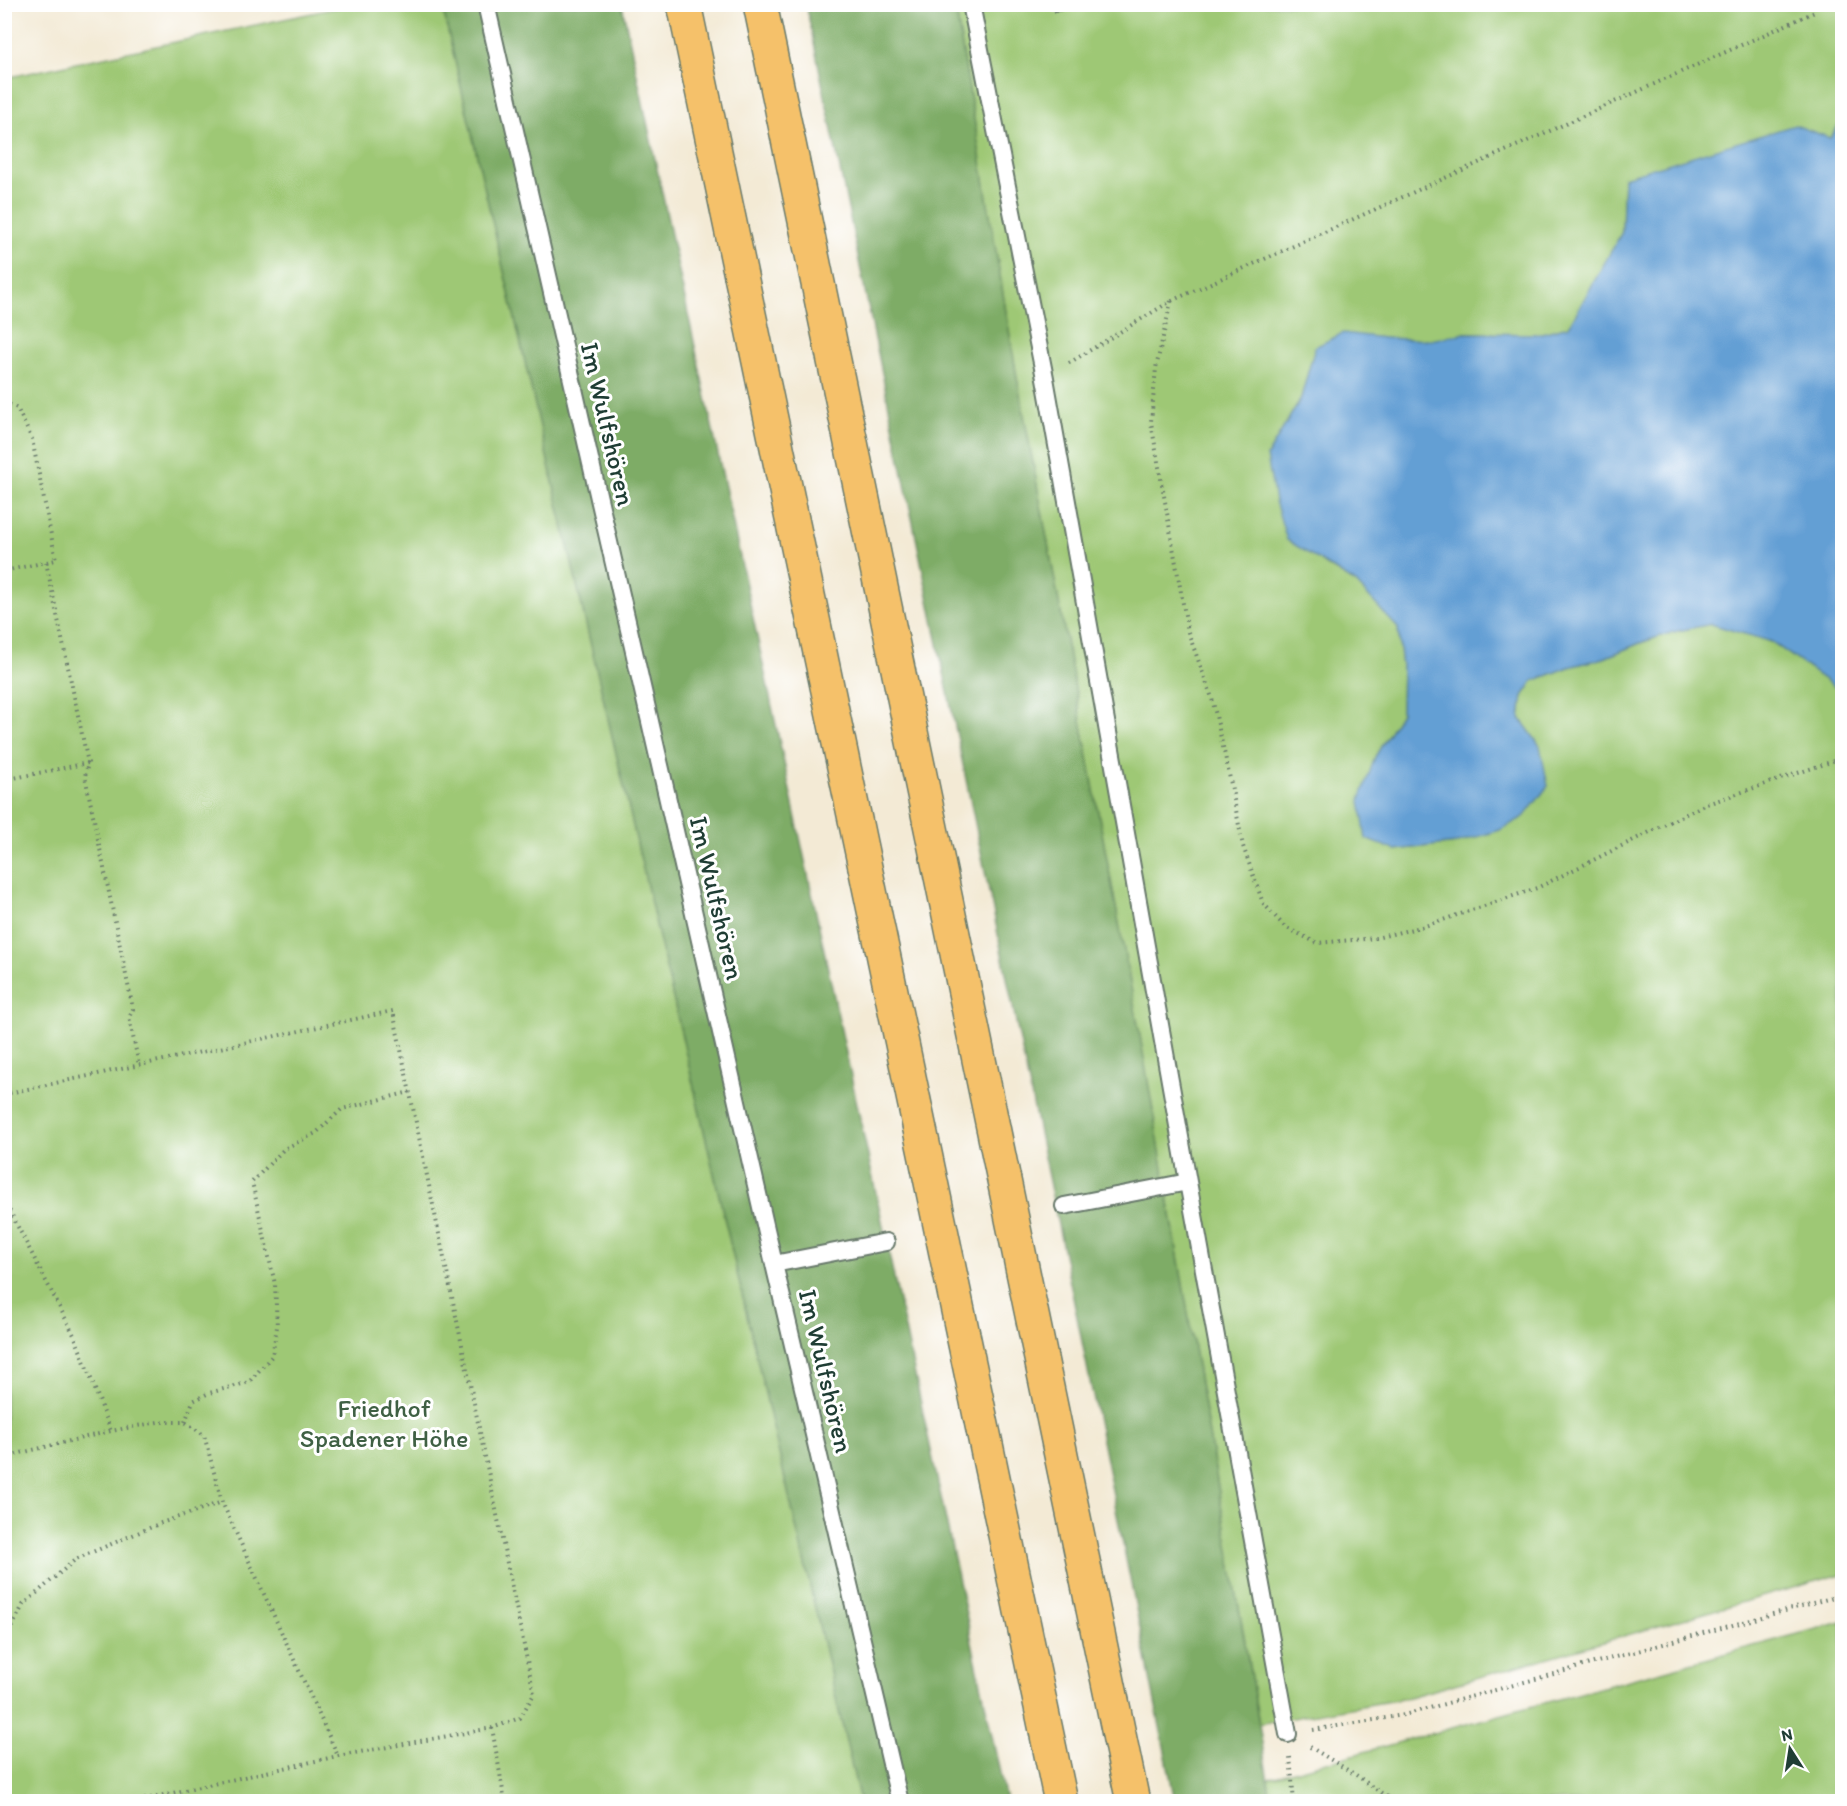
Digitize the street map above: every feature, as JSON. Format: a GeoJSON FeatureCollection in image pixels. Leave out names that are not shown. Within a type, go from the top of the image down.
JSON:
{"type":"FeatureCollection","features":[{"type":"Feature","properties":{"kind":"highway"},"geometry":{"type":"LineString","coordinates":[[684,4],[1061,1802]]}},
{"type":"Feature","properties":{"kind":"highway"},"geometry":{"type":"LineString","coordinates":[[760,4],[1133,1802]]}},
{"type":"Feature","properties":{"kind":"lane","name":"Im Wulfshören"},"geometry":{"type":"LineString","coordinates":[[486,4],[774,1264],[900,1802]]}},
{"type":"Feature","properties":{"kind":"lane"},"geometry":{"type":"LineString","coordinates":[[971,4],[1045,378],[1288,1734]]}},
{"type":"Feature","properties":{"kind":"lane"},"geometry":{"type":"LineString","coordinates":[[1064,1206],[1188,1182]]}},
{"type":"Feature","properties":{"kind":"lane"},"geometry":{"type":"LineString","coordinates":[[774,1264],[886,1242]]}},
{"type":"Feature","properties":{"kind":"path"},"geometry":{"type":"LineString","coordinates":[[1045,378],[1171,301],[1817,11]]}},
{"type":"Feature","properties":{"kind":"path"},"geometry":{"type":"LineString","coordinates":[[1171,301],[1156,368],[1151,422],[1188,632],[1212,698],[1243,846],[1263,903],[1285,927],[1317,943],[1376,938],[1425,926],[1538,888],[1704,805],[1842,758]]}},
{"type":"Feature","properties":{"kind":"path"},"geometry":{"type":"LineString","coordinates":[[4,402],[17,408],[32,439],[56,560],[4,571]]}},
{"type":"Feature","properties":{"kind":"path"},"geometry":{"type":"LineString","coordinates":[[46,562],[88,763],[85,776],[133,1009],[129,1017],[138,1065]]}},
{"type":"Feature","properties":{"kind":"path"},"geometry":{"type":"LineString","coordinates":[[4,780],[88,763]]}},
{"type":"Feature","properties":{"kind":"path"},"geometry":{"type":"LineString","coordinates":[[4,1094],[393,1011],[534,1694],[520,1718],[492,1728],[339,1756],[132,1802]]}},
{"type":"Feature","properties":{"kind":"path"},"geometry":{"type":"LineString","coordinates":[[185,1422],[194,1401],[209,1393],[249,1382],[272,1356],[277,1327],[275,1284],[252,1182],[284,1149],[316,1133],[342,1109],[410,1092]]}},
{"type":"Feature","properties":{"kind":"path"},"geometry":{"type":"LineString","coordinates":[[4,1200],[75,1336],[111,1431]]}},
{"type":"Feature","properties":{"kind":"path"},"geometry":{"type":"LineString","coordinates":[[4,1457],[158,1422],[185,1422],[204,1435],[222,1502],[339,1756]]}},
{"type":"Feature","properties":{"kind":"path"},"geometry":{"type":"LineString","coordinates":[[4,1643],[23,1605],[76,1559],[161,1523],[222,1502]]}},
{"type":"Feature","properties":{"kind":"path"},"geometry":{"type":"LineString","coordinates":[[1288,1734],[1404,1714],[1842,1595]]}},
{"type":"Feature","properties":{"kind":"path"},"geometry":{"type":"LineString","coordinates":[[492,1728],[505,1802]]}},
{"type":"Feature","properties":{"kind":"path"},"geometry":{"type":"LineString","coordinates":[[1288,1734],[1294,1802]]}},
{"type":"Feature","properties":{"kind":"path"},"geometry":{"type":"LineString","coordinates":[[1288,1734],[1356,1775],[1395,1802]]}},
{"type":"Feature","properties":{"kind":"green space","name":"Friedhof Spadener Höhe"},"geometry":{"type":"Polygon","coordinates":[[[350,5],[442,5],[860,1801],[5,1801],[5,78],[350,5]]]}},
{"type":"Feature","properties":{"kind":"green space"},"geometry":{"type":"Polygon","coordinates":[[[442,5],[622,5],[1006,1801],[860,1801],[442,5]]]}},
{"type":"Feature","properties":{"kind":"green space"},"geometry":{"type":"Polygon","coordinates":[[[806,5],[955,5],[1017,378],[1140,1036],[1271,1801],[1175,1801],[806,5]]]}},
{"type":"Feature","properties":{"kind":"green space"},"geometry":{"type":"Polygon","coordinates":[[[955,5],[1842,5],[1842,121],[1830,138],[1624,177],[1622,232],[1569,326],[1538,334],[1465,333],[1431,340],[1343,334],[1315,347],[1301,398],[1267,456],[1321,562],[1356,583],[1398,628],[1402,667],[1401,713],[1375,757],[1395,850],[1457,843],[1500,830],[1540,746],[1520,718],[1523,696],[1533,681],[1569,667],[1604,658],[1673,632],[1711,624],[1772,642],[1842,692],[1842,1574],[1402,1699],[1259,1724],[1140,1036],[1017,378],[955,5]]]}},
{"type":"Feature","properties":{"kind":"green space"},"geometry":{"type":"Polygon","coordinates":[[[1842,1622],[1842,1801],[1271,1802],[1268,1778],[1842,1622]]]}},
{"type":"Feature","properties":{"kind":"water"},"geometry":{"type":"Polygon","coordinates":[[[1842,121],[1842,692],[1772,642],[1711,624],[1673,632],[1533,681],[1523,696],[1520,718],[1540,746],[1548,786],[1524,817],[1500,830],[1457,843],[1395,850],[1366,839],[1360,800],[1375,757],[1401,713],[1402,667],[1398,628],[1356,583],[1287,540],[1275,501],[1267,456],[1301,398],[1315,347],[1343,333],[1431,340],[1465,333],[1538,334],[1569,326],[1622,232],[1624,177],[1795,125],[1830,138],[1842,121]]]}},
{"type":"Feature","properties":{"kind":"building"},"geometry":{"type":"Polygon","coordinates":[[[1053,4],[1084,4],[1084,5],[1055,12],[1053,4]]]}}]}
